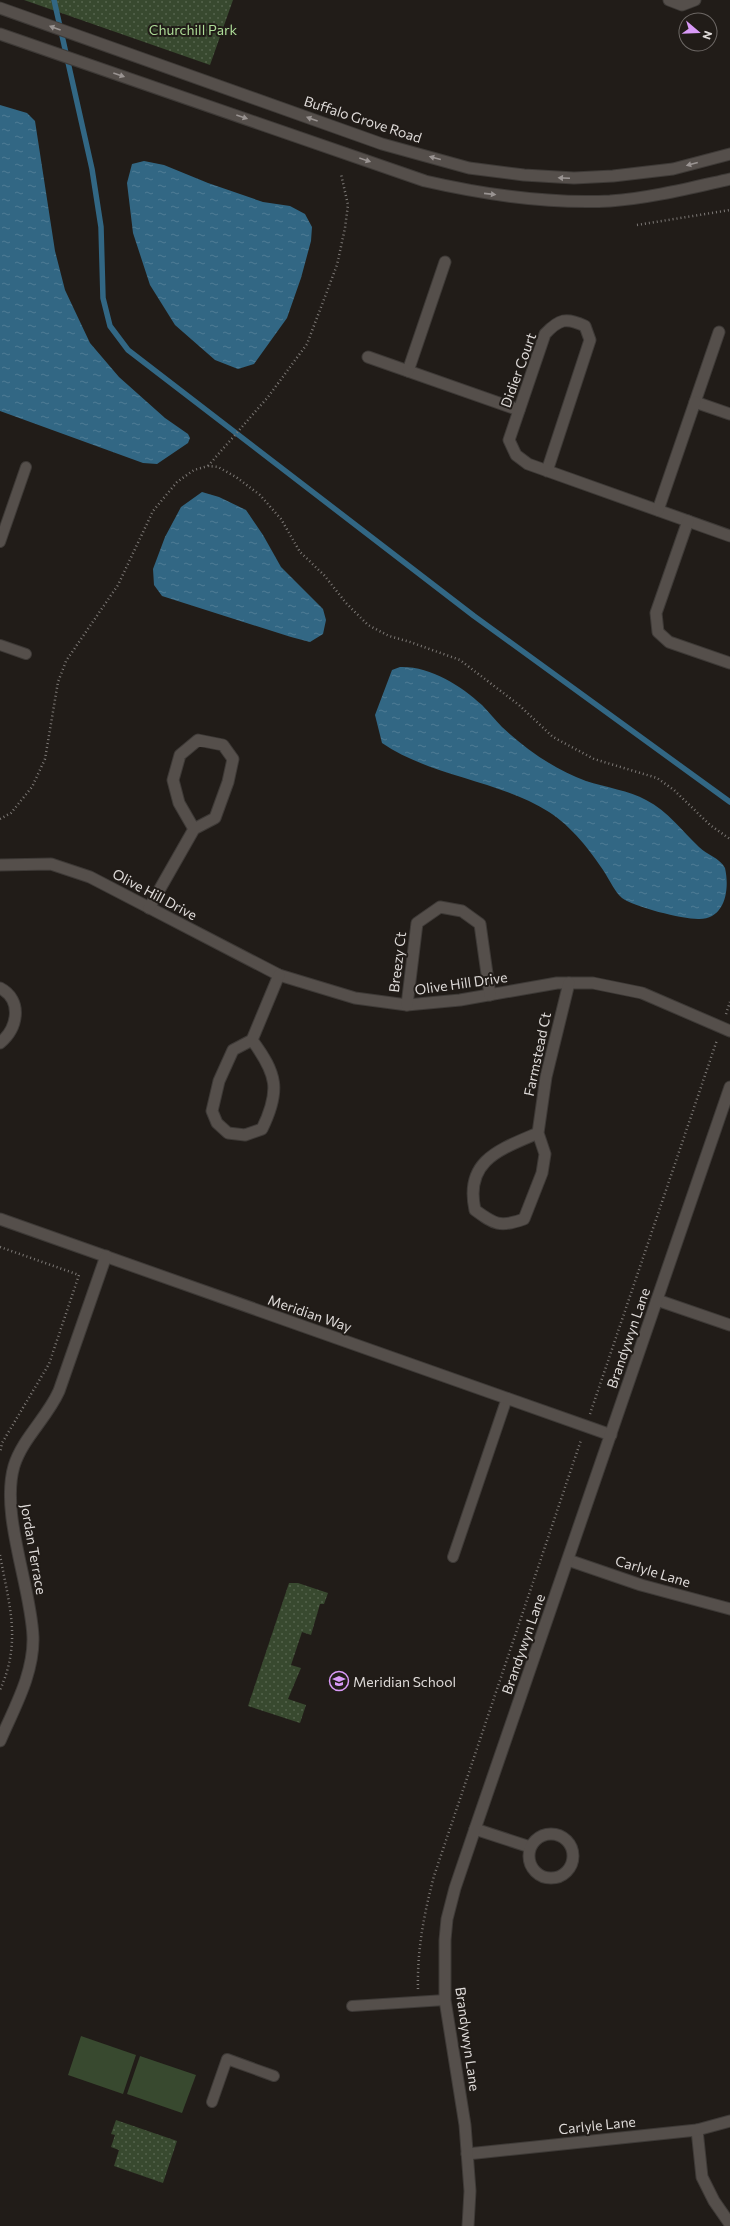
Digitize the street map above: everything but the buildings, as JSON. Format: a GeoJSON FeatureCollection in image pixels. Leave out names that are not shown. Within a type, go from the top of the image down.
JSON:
{"type":"FeatureCollection","features":[{"type":"Feature","properties":{"kind":"street"},"geometry":{"type":"LineString","coordinates":[[669,0],[682,5],[695,0]]}},
{"type":"Feature","properties":{"kind":"street","name":"Buffalo Grove Road"},"geometry":{"type":"LineString","coordinates":[[0,8],[382,144],[470,168],[524,175],[574,178],[613,176],[674,169],[730,154]]}},
{"type":"Feature","properties":{"kind":"street"},"geometry":{"type":"LineString","coordinates":[[0,34],[425,181],[475,192],[553,201],[610,200],[665,194],[730,179]]}},
{"type":"Feature","properties":{"kind":"street"},"geometry":{"type":"LineString","coordinates":[[408,371],[445,262]]}},
{"type":"Feature","properties":{"kind":"street","name":"Didier Court"},"geometry":{"type":"LineString","coordinates":[[547,471],[590,340],[585,326],[571,320],[555,323],[545,334],[509,440],[516,455],[528,464],[547,471],[658,510],[688,520],[730,536]]}},
{"type":"Feature","properties":{"kind":"street"},"geometry":{"type":"LineString","coordinates":[[658,510],[719,332]]}},
{"type":"Feature","properties":{"kind":"street"},"geometry":{"type":"LineString","coordinates":[[368,357],[520,410]]}},
{"type":"Feature","properties":{"kind":"street"},"geometry":{"type":"LineString","coordinates":[[695,402],[730,414]]}},
{"type":"Feature","properties":{"kind":"street"},"geometry":{"type":"LineString","coordinates":[[688,520],[656,613],[658,632],[669,642],[730,663]]}},
{"type":"Feature","properties":{"kind":"street"},"geometry":{"type":"LineString","coordinates":[[149,908],[194,829],[215,818],[228,782],[233,759],[223,745],[198,740],[180,755],[172,780],[179,803],[194,829]]}},
{"type":"Feature","properties":{"kind":"street","name":"Olive Hill Drive"},"geometry":{"type":"LineString","coordinates":[[0,865],[51,864],[90,877],[279,975],[355,998],[407,1005],[460,1000],[557,983],[593,983],[642,993],[726,1029]]}},
{"type":"Feature","properties":{"kind":"street","name":"Breezy Ct"},"geometry":{"type":"LineString","coordinates":[[407,1005],[417,923],[440,907],[462,911],[480,924],[490,995]]}},
{"type":"Feature","properties":{"kind":"street"},"geometry":{"type":"LineString","coordinates":[[252,1040],[266,1059],[272,1072],[275,1087],[272,1109],[262,1129],[245,1135],[228,1133],[217,1123],[212,1111],[224,1066],[234,1050],[252,1040],[279,975]]}},
{"type":"Feature","properties":{"kind":"street","name":"Farmstead Ct"},"geometry":{"type":"LineString","coordinates":[[538,1133],[508,1146],[486,1159],[475,1176],[471,1193],[475,1210],[490,1221],[508,1225],[524,1219],[542,1173],[545,1154],[538,1133],[546,1077],[569,983]]}},
{"type":"Feature","properties":{"kind":"street"},"geometry":{"type":"LineString","coordinates":[[0,988],[9,993],[14,1002],[16,1013],[8,1036],[0,1043]]}},
{"type":"Feature","properties":{"kind":"street","name":"Brandywyn Lane"},"geometry":{"type":"LineString","coordinates":[[468,2226],[470,2191],[465,2125],[445,2000],[445,1940],[447,1919],[475,1829],[730,1087]]}},
{"type":"Feature","properties":{"kind":"street","name":"Meridian Way"},"geometry":{"type":"LineString","coordinates":[[0,1219],[611,1435]]}},
{"type":"Feature","properties":{"kind":"street","name":"Jordan Terrace"},"geometry":{"type":"LineString","coordinates":[[0,1741],[27,1678],[32,1657],[33,1637],[10,1508],[10,1484],[14,1466],[27,1441],[52,1409],[106,1256]]}},
{"type":"Feature","properties":{"kind":"street"},"geometry":{"type":"LineString","coordinates":[[657,1300],[730,1325]]}},
{"type":"Feature","properties":{"kind":"street","name":"Carlyle Lane"},"geometry":{"type":"LineString","coordinates":[[568,1560],[641,1585],[730,1609]]}},
{"type":"Feature","properties":{"kind":"street"},"geometry":{"type":"LineString","coordinates":[[475,1829],[530,1847]]}},
{"type":"Feature","properties":{"kind":"street"},"geometry":{"type":"LineString","coordinates":[[556,1834],[563,1837],[573,1849],[572,1864],[568,1870],[557,1878],[543,1877],[532,1868],[529,1862],[530,1847],[541,1836],[556,1834]]}},
{"type":"Feature","properties":{"kind":"street","name":"Carlyle Lane"},"geometry":{"type":"LineString","coordinates":[[467,2154],[697,2130],[730,2121]]}},
{"type":"Feature","properties":{"kind":"street"},"geometry":{"type":"LineString","coordinates":[[697,2130],[702,2177],[714,2200],[730,2224]]}},
{"type":"Feature","properties":{"kind":"lane"},"geometry":{"type":"LineString","coordinates":[[0,542],[26,467]]}},
{"type":"Feature","properties":{"kind":"lane"},"geometry":{"type":"LineString","coordinates":[[0,645],[26,654]]}},
{"type":"Feature","properties":{"kind":"lane"},"geometry":{"type":"LineString","coordinates":[[453,1557],[507,1398]]}},
{"type":"Feature","properties":{"kind":"lane"},"geometry":{"type":"LineString","coordinates":[[352,2006],[445,2000]]}},
{"type":"Feature","properties":{"kind":"lane"},"geometry":{"type":"LineString","coordinates":[[212,2102],[227,2059],[274,2076]]}},
{"type":"Feature","properties":{"kind":"path"},"geometry":{"type":"LineString","coordinates":[[208,466],[268,397],[307,344],[337,265],[348,205],[341,174]]}},
{"type":"Feature","properties":{"kind":"path"},"geometry":{"type":"LineString","coordinates":[[637,225],[730,210]]}},
{"type":"Feature","properties":{"kind":"path"},"geometry":{"type":"LineString","coordinates":[[0,819],[11,813],[32,787],[45,759],[58,682],[66,661],[118,584],[153,511],[177,482],[194,470],[208,466],[218,467],[236,477],[260,495],[281,519],[300,552],[324,575],[346,603],[368,625],[389,636],[460,660],[519,705],[553,737],[594,759],[657,778],[674,790],[710,825],[730,839]]}},
{"type":"Feature","properties":{"kind":"path"},"geometry":{"type":"LineString","coordinates":[[419,2001],[418,1971],[421,1926],[434,1876],[586,1426],[726,1029],[730,1002]]}},
{"type":"Feature","properties":{"kind":"path"},"geometry":{"type":"LineString","coordinates":[[0,1248],[79,1275],[49,1364],[2,1442],[0,1454]]}},
{"type":"Feature","properties":{"kind":"path"},"geometry":{"type":"LineString","coordinates":[[0,1555],[13,1632],[12,1654],[0,1690]]}},
{"type":"Feature","properties":{"kind":"green space","name":"Churchill Park"},"geometry":{"type":"Polygon","coordinates":[[[24,0],[233,0],[210,65],[24,0]]]}},
{"type":"Feature","properties":{"kind":"green space"},"geometry":{"type":"Polygon","coordinates":[[[289,1583],[298,1583],[328,1593],[324,1604],[320,1604],[311,1635],[302,1632],[291,1665],[301,1668],[288,1699],[306,1705],[300,1723],[248,1706],[289,1583]]]}},
{"type":"Feature","properties":{"kind":"green space"},"geometry":{"type":"Polygon","coordinates":[[[81,2036],[136,2055],[123,2094],[68,2075],[81,2036]]]}},
{"type":"Feature","properties":{"kind":"green space"},"geometry":{"type":"Polygon","coordinates":[[[140,2056],[196,2075],[182,2113],[127,2094],[140,2056]]]}},
{"type":"Feature","properties":{"kind":"green space"},"geometry":{"type":"Polygon","coordinates":[[[116,2120],[177,2141],[163,2183],[114,2166],[119,2150],[111,2147],[115,2135],[111,2134],[116,2120]]]}},
{"type":"Feature","properties":{"kind":"water"},"geometry":{"type":"Polygon","coordinates":[[[0,105],[27,113],[35,121],[55,251],[65,290],[90,343],[119,377],[165,418],[188,434],[190,438],[188,443],[157,464],[143,463],[0,411],[0,105]]]}},
{"type":"Feature","properties":{"kind":"water"},"geometry":{"type":"Polygon","coordinates":[[[144,161],[164,165],[208,183],[263,202],[290,206],[305,214],[312,227],[311,241],[301,278],[287,318],[254,364],[238,369],[215,360],[175,325],[150,285],[133,233],[127,183],[132,164],[144,161]]]}},
{"type":"Feature","properties":{"kind":"water"},"geometry":{"type":"Polygon","coordinates":[[[202,492],[219,497],[246,510],[263,535],[281,567],[323,609],[326,620],[323,634],[310,642],[162,596],[154,585],[153,569],[165,537],[181,507],[202,492]]]}},
{"type":"Feature","properties":{"kind":"water"},"geometry":{"type":"Polygon","coordinates":[[[400,667],[433,673],[464,690],[482,705],[502,727],[521,743],[552,765],[586,781],[640,797],[661,810],[699,847],[717,859],[725,868],[727,885],[726,894],[720,909],[714,915],[707,918],[698,919],[658,912],[628,901],[617,893],[587,848],[573,832],[549,812],[508,792],[422,764],[382,743],[375,715],[392,670],[400,667]]]}},
{"type":"Feature","properties":{"kind":"waterway"},"geometry":{"type":"LineString","coordinates":[[54,0],[92,169],[101,227],[103,298],[110,326],[128,350],[474,616],[730,802]]}},
{"type":"Feature","properties":{"kind":"place","name":"Meridian School"},"geometry":{"type":"Point","coordinates":[339,1681]}}]}
